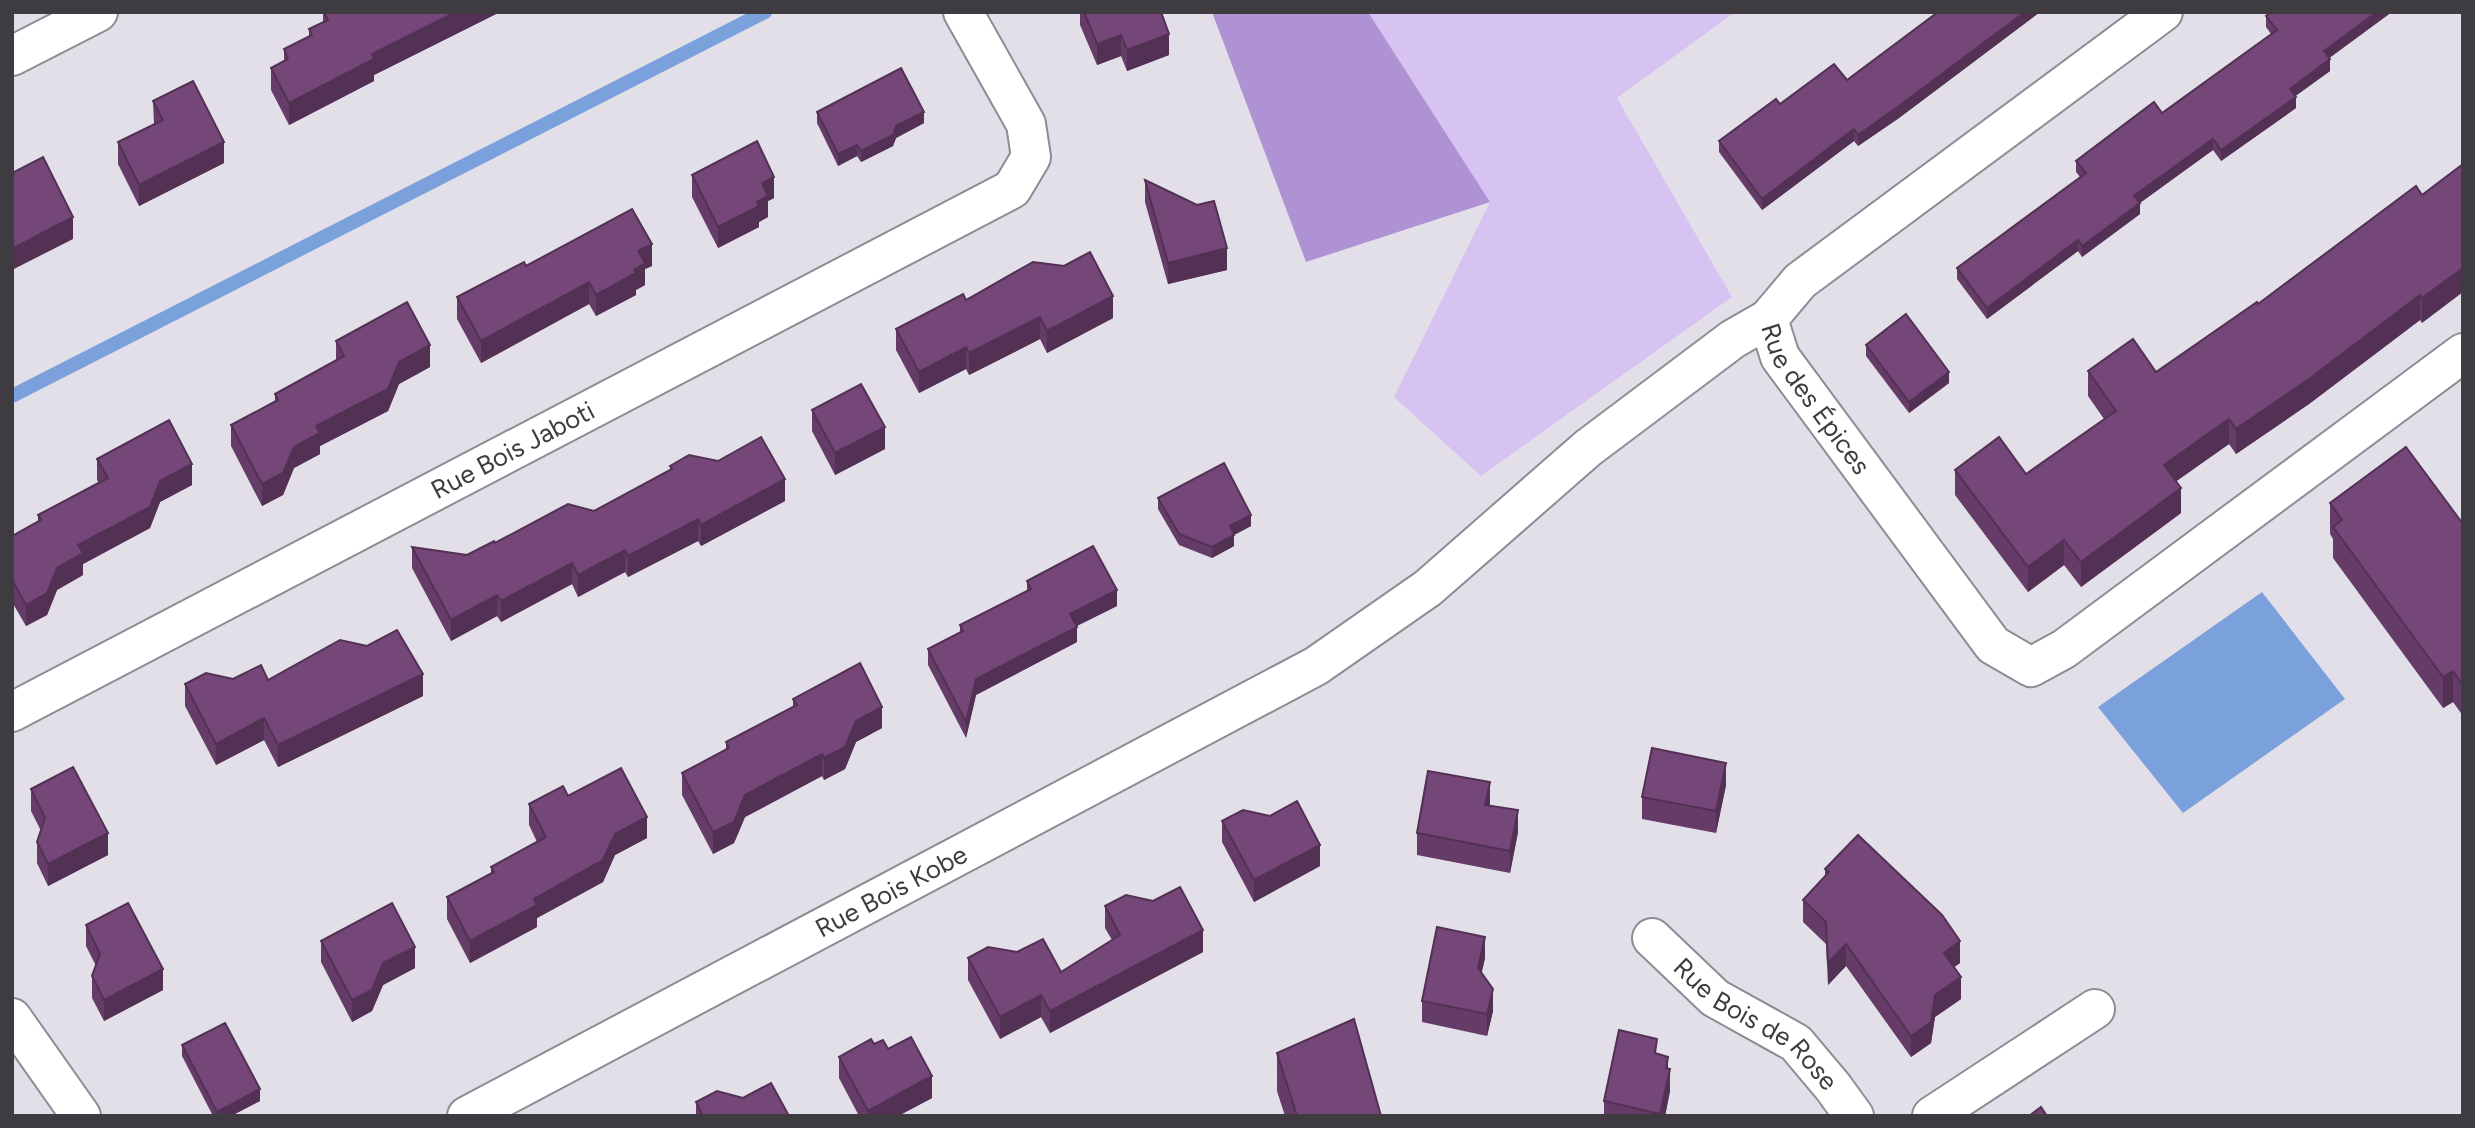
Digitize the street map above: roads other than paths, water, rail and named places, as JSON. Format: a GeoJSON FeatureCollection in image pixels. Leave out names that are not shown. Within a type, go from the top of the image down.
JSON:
{"type":"FeatureCollection","features":[{"type":"Feature","properties":{"kind":"street"},"geometry":{"type":"LineString","coordinates":[[12,56],[98,12]]}},
{"type":"Feature","properties":{"kind":"street","name":"Rue Bois Jaboti"},"geometry":{"type":"LineString","coordinates":[[12,712],[1012,189],[1031,157],[1026,124],[963,12]]}},
{"type":"Feature","properties":{"kind":"street","name":"Rue des Épices"},"geometry":{"type":"LineString","coordinates":[[2163,12],[1800,281],[1768,318],[1780,357],[1993,645],[2031,667],[2064,649],[2463,353]]}},
{"type":"Feature","properties":{"kind":"street","name":"Rue Bois Kobe"},"geometry":{"type":"LineString","coordinates":[[467,1116],[1316,666],[1428,588],[1588,448],[1733,339],[1768,318]]}},
{"type":"Feature","properties":{"kind":"street","name":"Rue Bois de Rose"},"geometry":{"type":"LineString","coordinates":[[1652,938],[1715,998],[1796,1043],[1854,1116]]}},
{"type":"Feature","properties":{"kind":"street"},"geometry":{"type":"LineString","coordinates":[[1932,1116],[2095,1009]]}},
{"type":"Feature","properties":{"kind":"street"},"geometry":{"type":"LineString","coordinates":[[12,1018],[81,1116]]}},
{"type":"Feature","properties":{"kind":"water"},"geometry":{"type":"Polygon","coordinates":[[[2262,592],[2345,699],[2183,813],[2098,707],[2262,592]]]}},
{"type":"Feature","properties":{"kind":"waterway"},"geometry":{"type":"LineString","coordinates":[[12,396],[765,12]]}}]}
